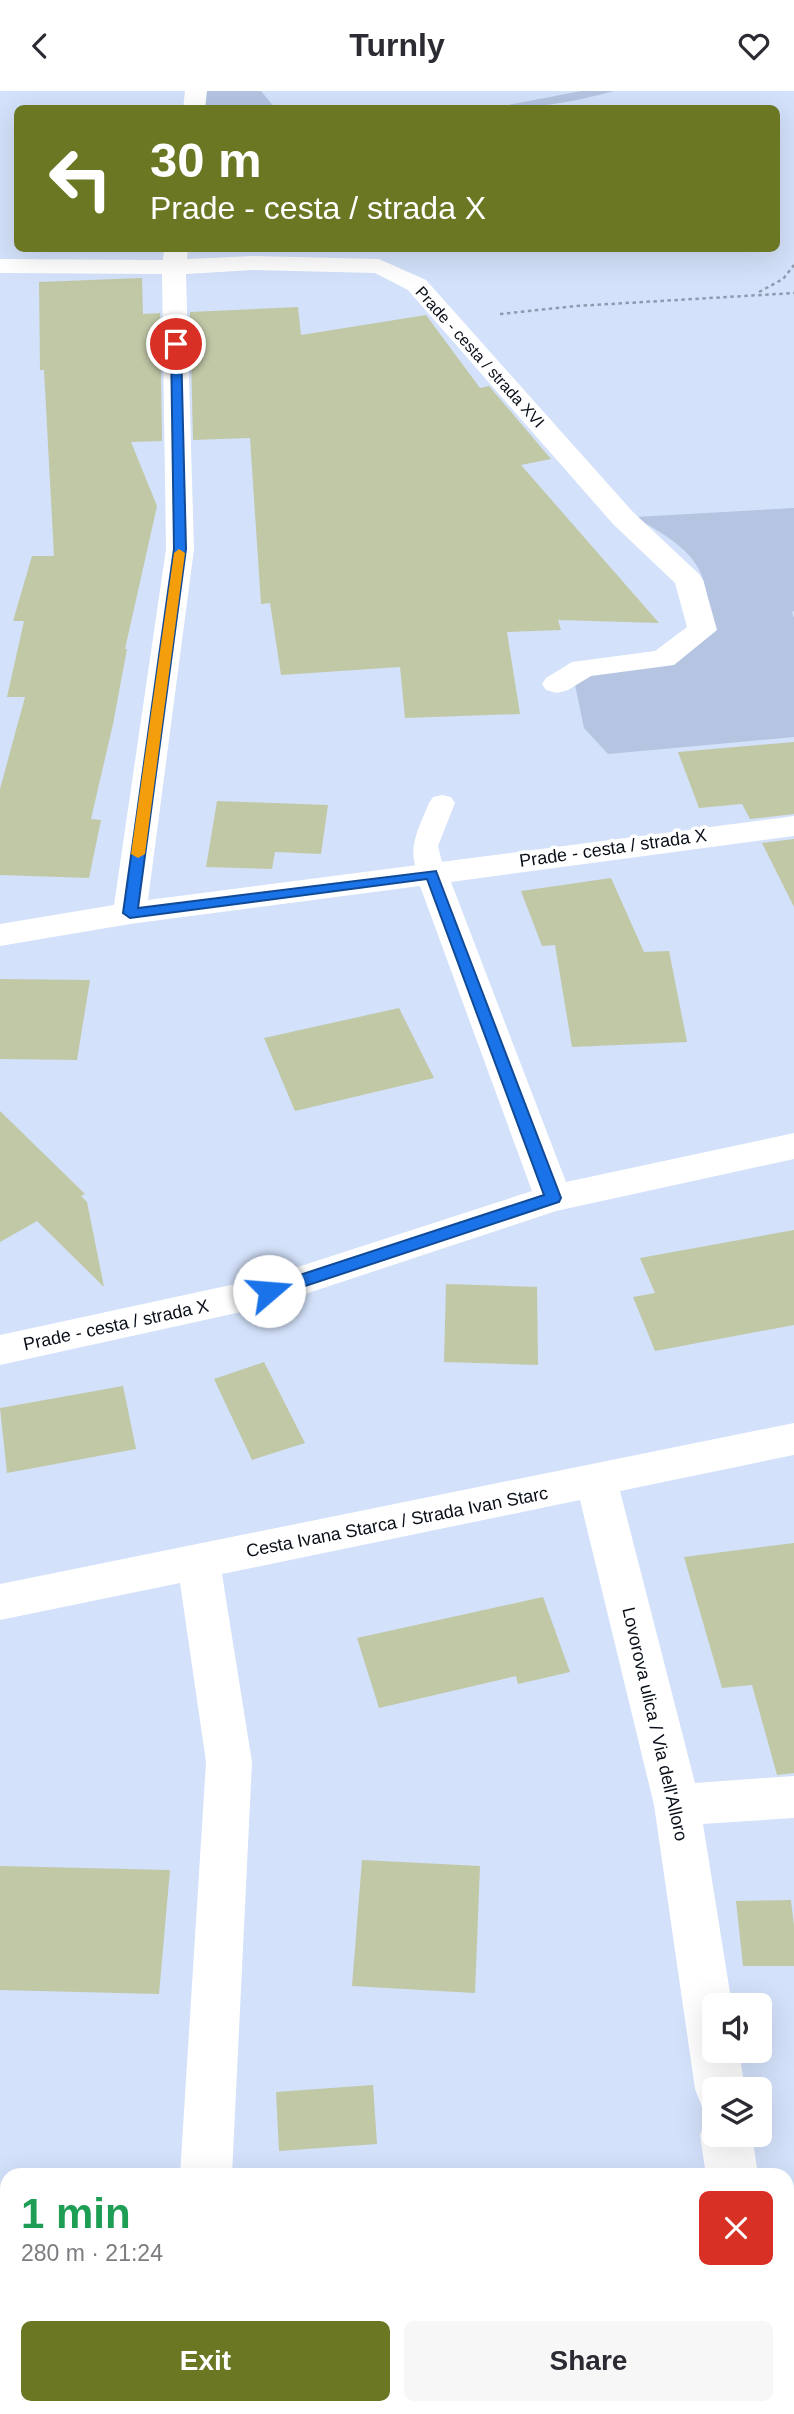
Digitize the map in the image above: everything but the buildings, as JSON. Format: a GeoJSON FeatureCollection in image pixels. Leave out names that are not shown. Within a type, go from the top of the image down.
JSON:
{"type":"FeatureCollection","features":[{"type":"Feature","properties":{"kind":"street","name":"Prade - cesta / strada XVI"},"geometry":{"type":"LineString","coordinates":[[0,266],[175,258],[379,266],[416,285],[622,518],[689,580],[702,630],[663,659],[583,668],[557,684]]}},
{"type":"Feature","properties":{"kind":"street"},"geometry":{"type":"LineString","coordinates":[[130,913],[180,549],[175,258]]}},
{"type":"Feature","properties":{"kind":"street","name":"Prade - cesta / strada X"},"geometry":{"type":"LineString","coordinates":[[0,935],[130,913],[794,826]]}},
{"type":"Feature","properties":{"kind":"street"},"geometry":{"type":"LineString","coordinates":[[432,874],[553,1198]]}},
{"type":"Feature","properties":{"kind":"street","name":"Prade - cesta / strada X"},"geometry":{"type":"LineString","coordinates":[[0,1350],[269,1291],[553,1198],[794,1146]]}},
{"type":"Feature","properties":{"kind":"street","name":"Cesta Ivana Starca / Strada Ivan Starc"},"geometry":{"type":"LineString","coordinates":[[0,1602],[597,1482],[794,1439]]}},
{"type":"Feature","properties":{"kind":"street","name":"Lovorova ulica / Via dell'Alloro"},"geometry":{"type":"LineString","coordinates":[[597,1482],[677,1805],[705,1993]]}},
{"type":"Feature","properties":{"kind":"street"},"geometry":{"type":"LineString","coordinates":[[198,1562],[229,1762],[206,2168]]}},
{"type":"Feature","properties":{"kind":"street"},"geometry":{"type":"LineString","coordinates":[[677,1805],[794,1797]]}},
{"type":"Feature","properties":{"kind":"street"},"geometry":{"type":"LineString","coordinates":[[728,2147],[731,2168]]}},
{"type":"Feature","properties":{"kind":"lane"},"geometry":{"type":"LineString","coordinates":[[432,874],[425,846],[442,803]]}},
{"type":"Feature","properties":{"kind":"path"},"geometry":{"type":"LineString","coordinates":[[751,294],[766,290],[783,279],[794,265]]}},
{"type":"Feature","properties":{"kind":"path"},"geometry":{"type":"LineString","coordinates":[[447,319],[576,306],[794,293]]}},
{"type":"Feature","properties":{"kind":"shaded area"},"geometry":{"type":"Polygon","coordinates":[[[205,91],[261,91],[273,105],[203,105],[205,91]]]}},
{"type":"Feature","properties":{"kind":"shaded area"},"geometry":{"type":"Polygon","coordinates":[[[581,91],[614,91],[554,104],[509,105],[581,91]]]}},
{"type":"Feature","properties":{"kind":"shaded area"},"geometry":{"type":"Polygon","coordinates":[[[794,508],[794,737],[608,754],[584,728],[572,670],[671,652],[708,606],[701,574],[685,551],[635,517],[794,508]]]}},
{"type":"Feature","properties":{"kind":"slow traffic"},"geometry":{"type":"LineString","coordinates":[[138,854],[179,553]]}},
{"type":"Feature","properties":{"kind":"route"},"geometry":{"type":"LineString","coordinates":[[176,344],[180,549],[130,913],[432,874],[553,1198],[269,1291]]}}]}
